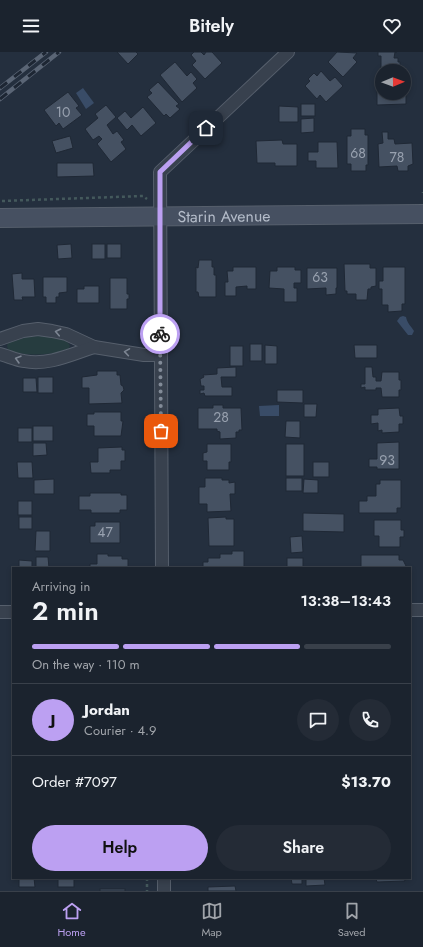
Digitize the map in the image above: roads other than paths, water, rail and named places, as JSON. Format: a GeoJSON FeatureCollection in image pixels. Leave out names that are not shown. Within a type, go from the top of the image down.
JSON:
{"type":"FeatureCollection","features":[{"type":"Feature","properties":{"kind":"street"},"geometry":{"type":"LineString","coordinates":[[162,567],[160,172],[288,52]]}},
{"type":"Feature","properties":{"kind":"street","name":"Starin Avenue"},"geometry":{"type":"LineString","coordinates":[[0,218],[423,214]]}},
{"type":"Feature","properties":{"kind":"street"},"geometry":{"type":"LineString","coordinates":[[0,339],[23,331],[38,329],[66,334],[94,347],[144,355],[160,355]]}},
{"type":"Feature","properties":{"kind":"street"},"geometry":{"type":"LineString","coordinates":[[0,354],[24,361],[52,361],[94,347]]}},
{"type":"Feature","properties":{"kind":"street"},"geometry":{"type":"LineString","coordinates":[[411,610],[423,610]]}},
{"type":"Feature","properties":{"kind":"street"},"geometry":{"type":"LineString","coordinates":[[0,612],[12,612]]}},
{"type":"Feature","properties":{"kind":"street"},"geometry":{"type":"LineString","coordinates":[[164,879],[164,891]]}},
{"type":"Feature","properties":{"kind":"water"},"geometry":{"type":"Polygon","coordinates":[[[83,88],[94,103],[86,109],[76,93],[83,88]]]}},
{"type":"Feature","properties":{"kind":"water"},"geometry":{"type":"Polygon","coordinates":[[[403,316],[406,317],[408,323],[414,331],[412,335],[408,335],[397,321],[403,316]]]}},
{"type":"Feature","properties":{"kind":"water"},"geometry":{"type":"Polygon","coordinates":[[[279,405],[279,416],[260,416],[259,406],[279,405]]]}},
{"type":"Feature","properties":{"kind":"railway"},"geometry":{"type":"LineString","coordinates":[[0,88],[46,52]]}},
{"type":"Feature","properties":{"kind":"railway"},"geometry":{"type":"LineString","coordinates":[[0,99],[59,52]]}}]}
